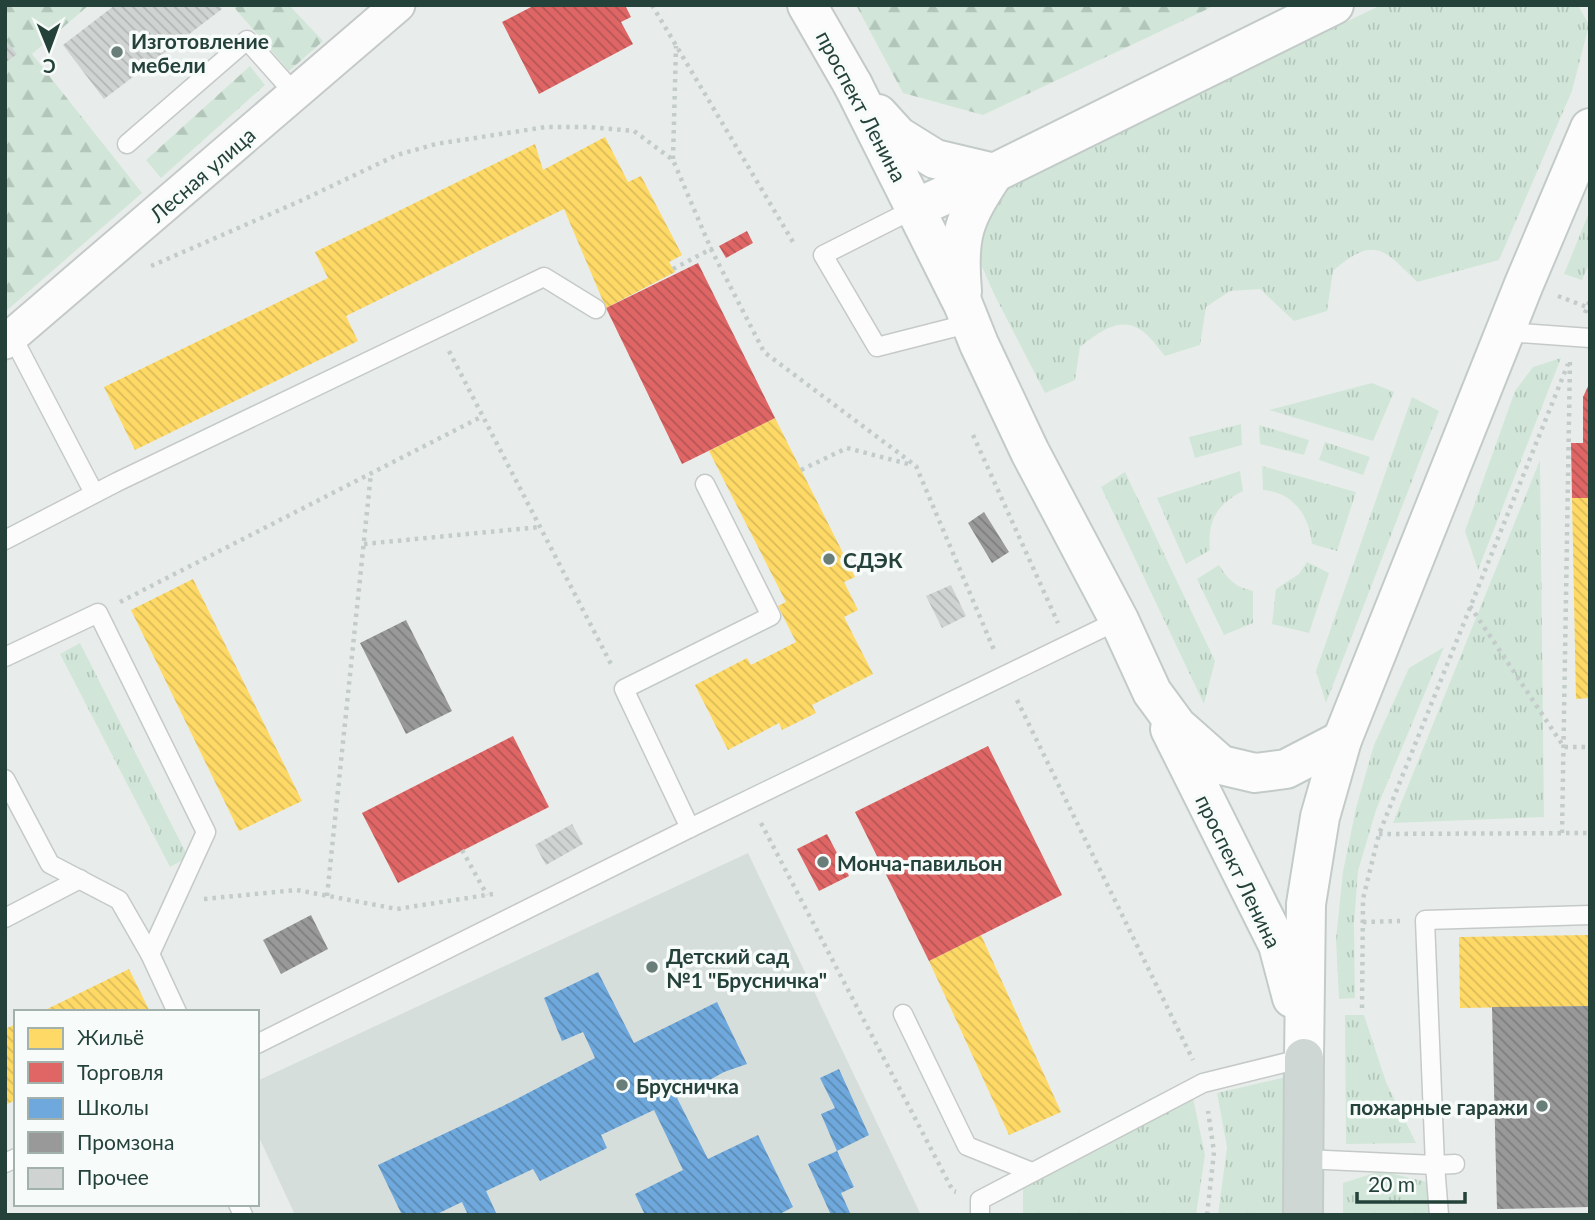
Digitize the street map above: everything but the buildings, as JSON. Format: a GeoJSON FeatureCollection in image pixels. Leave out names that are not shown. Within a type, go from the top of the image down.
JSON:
{"type":"FeatureCollection","features":[{"type":"Feature","properties":{"kind":"main road","name":"проспект Ленина"},"geometry":{"type":"LineString","coordinates":[[807,5],[853,85],[916,208],[1030,452],[1119,620],[1278,945],[1304,1058]]}},
{"type":"Feature","properties":{"kind":"main road"},"geometry":{"type":"LineString","coordinates":[[916,208],[995,173],[1334,5]]}},
{"type":"Feature","properties":{"kind":"main road"},"geometry":{"type":"LineString","coordinates":[[853,85],[898,136],[935,159],[995,173]]}},
{"type":"Feature","properties":{"kind":"main road","name":"проспект Ленина"},"geometry":{"type":"LineString","coordinates":[[1303,1215],[1306,904],[1320,817],[1342,740],[1505,332],[1590,128]]}},
{"type":"Feature","properties":{"kind":"main road"},"geometry":{"type":"LineString","coordinates":[[967,314],[960,240],[971,208],[995,173]]}},
{"type":"Feature","properties":{"kind":"main road"},"geometry":{"type":"LineString","coordinates":[[1152,692],[1177,726],[1221,765],[1255,773],[1286,769],[1342,740]]}},
{"type":"Feature","properties":{"kind":"street","name":"Лесная улица"},"geometry":{"type":"LineString","coordinates":[[9,339],[398,5]]}},
{"type":"Feature","properties":{"kind":"lane"},"geometry":{"type":"LineString","coordinates":[[127,144],[247,40],[295,94]]}},
{"type":"Feature","properties":{"kind":"lane"},"geometry":{"type":"LineString","coordinates":[[916,208],[823,255],[877,347],[967,314]]}},
{"type":"Feature","properties":{"kind":"lane"},"geometry":{"type":"LineString","coordinates":[[5,540],[94,493],[544,277],[596,309]]}},
{"type":"Feature","properties":{"kind":"lane"},"geometry":{"type":"LineString","coordinates":[[1505,332],[1583,339]]}},
{"type":"Feature","properties":{"kind":"lane"},"geometry":{"type":"LineString","coordinates":[[9,339],[94,493]]}},
{"type":"Feature","properties":{"kind":"lane"},"geometry":{"type":"LineString","coordinates":[[690,828],[624,689],[771,616],[705,484]]}},
{"type":"Feature","properties":{"kind":"lane"},"geometry":{"type":"LineString","coordinates":[[5,657],[98,613],[206,832],[150,954]]}},
{"type":"Feature","properties":{"kind":"lane"},"geometry":{"type":"LineString","coordinates":[[259,1043],[690,828],[1119,620]]}},
{"type":"Feature","properties":{"kind":"lane"},"geometry":{"type":"LineString","coordinates":[[5,779],[12,804],[50,864],[119,900],[150,954],[176,1010]]}},
{"type":"Feature","properties":{"kind":"lane"},"geometry":{"type":"LineString","coordinates":[[5,918],[80,879]]}},
{"type":"Feature","properties":{"kind":"lane"},"geometry":{"type":"LineString","coordinates":[[1439,1215],[1434,1166],[1426,920],[1590,915]]}},
{"type":"Feature","properties":{"kind":"lane"},"geometry":{"type":"LineString","coordinates":[[903,1013],[967,1146],[1032,1172]]}},
{"type":"Feature","properties":{"kind":"lane"},"geometry":{"type":"LineString","coordinates":[[980,1207],[1032,1172],[1203,1083],[1304,1058]]}},
{"type":"Feature","properties":{"kind":"lane"},"geometry":{"type":"LineString","coordinates":[[1304,1159],[1434,1166],[1455,1164]]}},
{"type":"Feature","properties":{"kind":"path"},"geometry":{"type":"LineString","coordinates":[[652,5],[793,242]]}},
{"type":"Feature","properties":{"kind":"path"},"geometry":{"type":"LineString","coordinates":[[676,45],[673,160],[711,249],[764,352],[916,466],[1004,674],[1203,1083],[1213,1152],[1207,1215]]}},
{"type":"Feature","properties":{"kind":"path"},"geometry":{"type":"LineString","coordinates":[[139,271],[298,202],[397,155],[436,144],[547,127],[588,127],[634,131],[673,160]]}},
{"type":"Feature","properties":{"kind":"path"},"geometry":{"type":"LineString","coordinates":[[673,269],[711,249]]}},
{"type":"Feature","properties":{"kind":"path"},"geometry":{"type":"LineString","coordinates":[[1583,339],[1590,300]]}},
{"type":"Feature","properties":{"kind":"path"},"geometry":{"type":"LineString","coordinates":[[437,328],[624,689]]}},
{"type":"Feature","properties":{"kind":"path"},"geometry":{"type":"LineString","coordinates":[[1362,1008],[1363,899],[1379,834],[1570,359],[1562,833]]}},
{"type":"Feature","properties":{"kind":"path"},"geometry":{"type":"LineString","coordinates":[[98,613],[483,416]]}},
{"type":"Feature","properties":{"kind":"path"},"geometry":{"type":"LineString","coordinates":[[973,435],[1068,645]]}},
{"type":"Feature","properties":{"kind":"path"},"geometry":{"type":"LineString","coordinates":[[801,470],[847,448],[916,466]]}},
{"type":"Feature","properties":{"kind":"path"},"geometry":{"type":"LineString","coordinates":[[327,896],[371,473]]}},
{"type":"Feature","properties":{"kind":"path"},"geometry":{"type":"LineString","coordinates":[[364,544],[540,527]]}},
{"type":"Feature","properties":{"kind":"path"},"geometry":{"type":"LineString","coordinates":[[1470,606],[1563,747]]}},
{"type":"Feature","properties":{"kind":"path"},"geometry":{"type":"LineString","coordinates":[[1563,747],[1590,747]]}},
{"type":"Feature","properties":{"kind":"path"},"geometry":{"type":"LineString","coordinates":[[749,800],[953,1191],[980,1207]]}},
{"type":"Feature","properties":{"kind":"path"},"geometry":{"type":"LineString","coordinates":[[1379,834],[1590,833]]}},
{"type":"Feature","properties":{"kind":"path"},"geometry":{"type":"LineString","coordinates":[[462,850],[487,895]]}},
{"type":"Feature","properties":{"kind":"path"},"geometry":{"type":"LineString","coordinates":[[174,901],[297,890],[397,909],[500,892]]}},
{"type":"Feature","properties":{"kind":"path"},"geometry":{"type":"LineString","coordinates":[[1363,922],[1426,920]]}},
{"type":"Feature","properties":{"kind":"shaded area","name":"Детский сад №1 \"Брусничка\""},"geometry":{"type":"Polygon","coordinates":[[[748,853],[921,1215],[295,1215],[259,1137],[259,1080],[748,853]]]}},
{"type":"Feature","properties":{"kind":"green space"},"geometry":{"type":"Polygon","coordinates":[[[5,5],[89,5],[32,54],[142,193],[5,312],[5,5]]]}},
{"type":"Feature","properties":{"kind":"green space"},"geometry":{"type":"Polygon","coordinates":[[[232,5],[289,5],[323,41],[289,71],[232,5]]]}},
{"type":"Feature","properties":{"kind":"green space"},"geometry":{"type":"Polygon","coordinates":[[[856,5],[1216,5],[983,115],[903,93],[856,5]]]}},
{"type":"Feature","properties":{"kind":"green space"},"geometry":{"type":"Polygon","coordinates":[[[1381,5],[1578,5],[1589,25],[1572,91],[1499,260],[1417,282],[1387,255],[1369,250],[1347,260],[1333,271],[1327,311],[1294,321],[1260,289],[1230,291],[1206,307],[1200,345],[1165,356],[1141,330],[1125,324],[1117,325],[1101,332],[1080,347],[1075,380],[1045,393],[976,253],[990,194],[1381,5]]]}},
{"type":"Feature","properties":{"kind":"green space"},"geometry":{"type":"Polygon","coordinates":[[[250,66],[265,85],[161,178],[146,160],[250,66]]]}},
{"type":"Feature","properties":{"kind":"green space"},"geometry":{"type":"Polygon","coordinates":[[[1590,210],[1590,262],[1582,280],[1564,274],[1590,210]]]}},
{"type":"Feature","properties":{"kind":"green space"},"geometry":{"type":"Polygon","coordinates":[[[1561,358],[1478,570],[1465,531],[1515,391],[1533,367],[1561,358]]]}},
{"type":"Feature","properties":{"kind":"green space"},"geometry":{"type":"Polygon","coordinates":[[[1372,383],[1394,392],[1373,441],[1269,410],[1372,383]]]}},
{"type":"Feature","properties":{"kind":"green space"},"geometry":{"type":"Polygon","coordinates":[[[1412,397],[1439,411],[1326,703],[1316,671],[1412,397]]]}},
{"type":"Feature","properties":{"kind":"green space"},"geometry":{"type":"Polygon","coordinates":[[[1241,424],[1242,445],[1195,458],[1189,437],[1241,424]]]}},
{"type":"Feature","properties":{"kind":"green space"},"geometry":{"type":"Polygon","coordinates":[[[1259,425],[1309,440],[1304,455],[1260,444],[1259,425]]]}},
{"type":"Feature","properties":{"kind":"green space"},"geometry":{"type":"Polygon","coordinates":[[[1325,442],[1370,457],[1363,475],[1319,460],[1325,442]]]}},
{"type":"Feature","properties":{"kind":"green space"},"geometry":{"type":"Polygon","coordinates":[[[1540,460],[1544,817],[1393,823],[1540,460]]]}},
{"type":"Feature","properties":{"kind":"green space"},"geometry":{"type":"Polygon","coordinates":[[[1262,466],[1356,492],[1337,551],[1312,544],[1307,524],[1298,507],[1283,495],[1263,490],[1262,466]]]}},
{"type":"Feature","properties":{"kind":"green space"},"geometry":{"type":"Polygon","coordinates":[[[1240,471],[1243,491],[1226,502],[1216,514],[1210,530],[1210,550],[1186,564],[1157,498],[1240,471]]]}},
{"type":"Feature","properties":{"kind":"green space"},"geometry":{"type":"Polygon","coordinates":[[[1125,472],[1215,661],[1204,704],[1101,487],[1125,472]]]}},
{"type":"Feature","properties":{"kind":"green space"},"geometry":{"type":"Polygon","coordinates":[[[1307,562],[1329,573],[1309,633],[1272,624],[1276,589],[1299,574],[1307,562]]]}},
{"type":"Feature","properties":{"kind":"green space"},"geometry":{"type":"Polygon","coordinates":[[[1219,565],[1233,582],[1253,591],[1253,623],[1224,635],[1197,579],[1219,565]]]}},
{"type":"Feature","properties":{"kind":"green space"},"geometry":{"type":"Polygon","coordinates":[[[80,643],[188,857],[170,867],[60,654],[80,643]]]}},
{"type":"Feature","properties":{"kind":"green space"},"geometry":{"type":"Polygon","coordinates":[[[1444,647],[1376,810],[1358,871],[1354,923],[1355,998],[1339,999],[1336,939],[1343,872],[1356,808],[1374,745],[1409,668],[1444,647]]]}},
{"type":"Feature","properties":{"kind":"green space"},"geometry":{"type":"Polygon","coordinates":[[[1345,1015],[1364,1015],[1386,1082],[1416,1143],[1346,1144],[1345,1015]]]}},
{"type":"Feature","properties":{"kind":"green space"},"geometry":{"type":"Polygon","coordinates":[[[1286,1077],[1283,1215],[1218,1215],[1227,1147],[1217,1093],[1286,1077]]]}},
{"type":"Feature","properties":{"kind":"green space"},"geometry":{"type":"Polygon","coordinates":[[[1193,1098],[1205,1155],[1196,1215],[1023,1215],[1023,1188],[1193,1098]]]}},
{"type":"Feature","properties":{"kind":"green space"},"geometry":{"type":"Polygon","coordinates":[[[1381,1171],[1427,1182],[1430,1215],[1343,1215],[1343,1183],[1381,1171]]]}},
{"type":"Feature","properties":{"kind":"place","name":"Изготовление мебели"},"geometry":{"type":"Point","coordinates":[117,52]}},
{"type":"Feature","properties":{"kind":"place","name":"СДЭК"},"geometry":{"type":"Point","coordinates":[829,559]}},
{"type":"Feature","properties":{"kind":"place","name":"Монча-павильон"},"geometry":{"type":"Point","coordinates":[823,862]}},
{"type":"Feature","properties":{"kind":"place","name":"Детский сад №1 \"Брусничка\""},"geometry":{"type":"Point","coordinates":[652,967]}},
{"type":"Feature","properties":{"kind":"place","name":"Брусничка"},"geometry":{"type":"Point","coordinates":[622,1085]}},
{"type":"Feature","properties":{"kind":"place","name":"пожарные гаражи"},"geometry":{"type":"Point","coordinates":[1542,1106]}}]}
